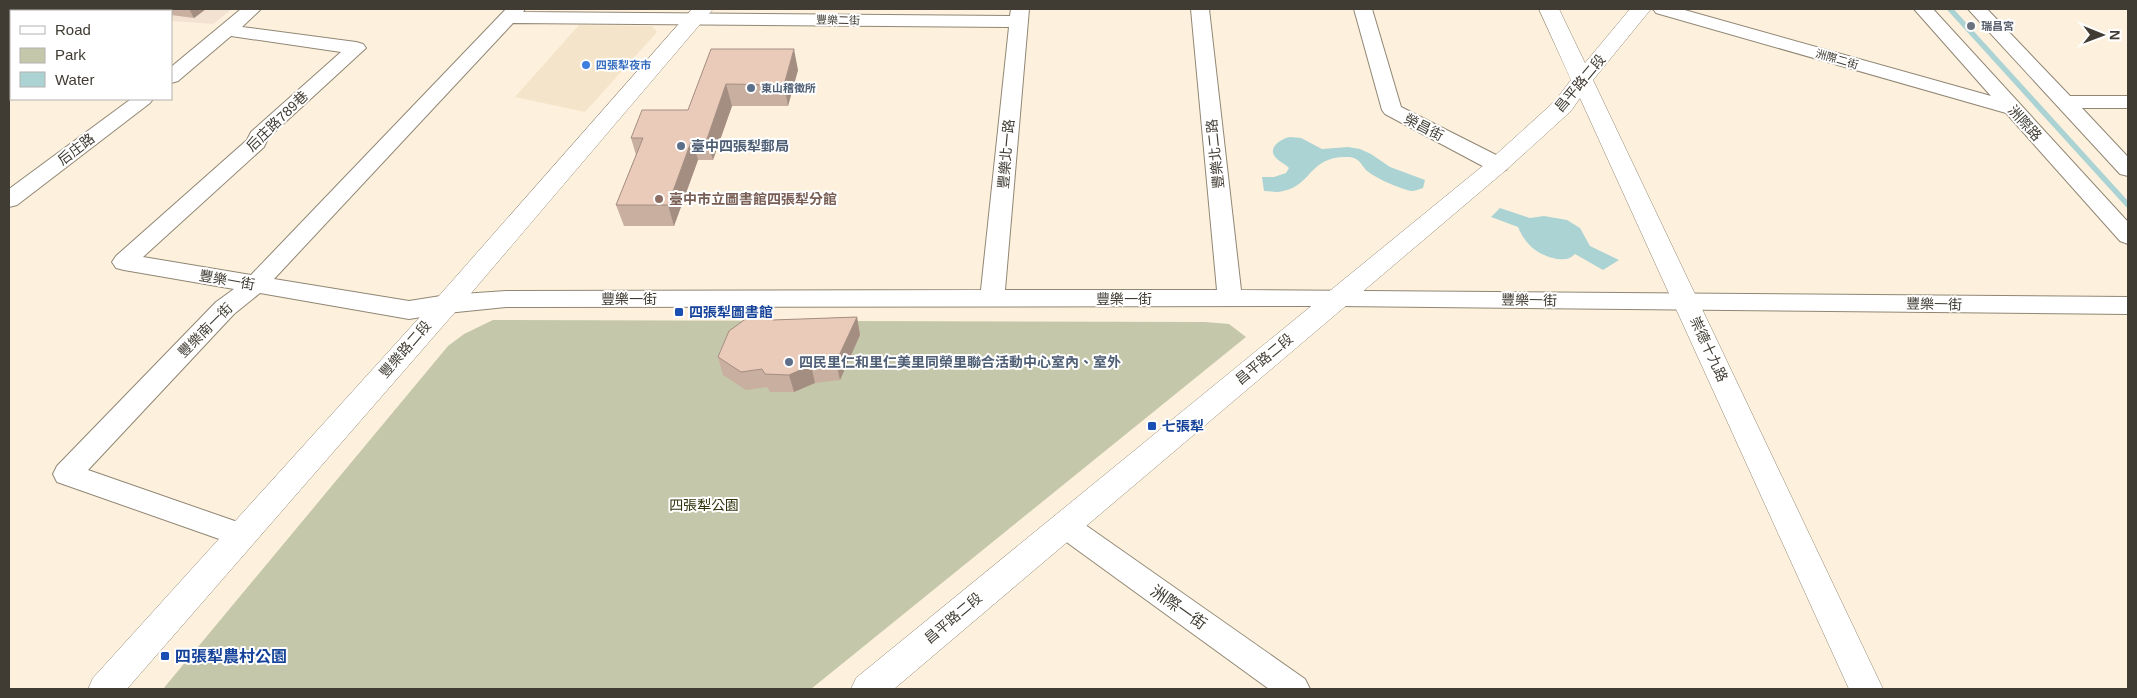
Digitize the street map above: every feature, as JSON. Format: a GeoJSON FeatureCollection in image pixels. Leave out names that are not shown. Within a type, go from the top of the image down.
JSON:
{"type":"FeatureCollection","features":[{"type":"Feature","properties":{"kind":"street"},"geometry":{"type":"LineString","coordinates":[[172,75],[179,64],[252,9]]}},
{"type":"Feature","properties":{"kind":"street","name":"豐樂北二路"},"geometry":{"type":"LineString","coordinates":[[1200,9],[1230,299]]}},
{"type":"Feature","properties":{"kind":"street","name":"榮昌街"},"geometry":{"type":"LineString","coordinates":[[1363,9],[1392,110],[1498,165]]}},
{"type":"Feature","properties":{"kind":"street","name":"崇德十九路"},"geometry":{"type":"LineString","coordinates":[[1549,9],[1866,689]]}},
{"type":"Feature","properties":{"kind":"street","name":"昌平路二段"},"geometry":{"type":"LineString","coordinates":[[868,689],[1498,165],[1563,106],[1641,9]]}},
{"type":"Feature","properties":{"kind":"street","name":"洲際二街"},"geometry":{"type":"LineString","coordinates":[[1662,9],[2013,109]]}},
{"type":"Feature","properties":{"kind":"street","name":"洲際路"},"geometry":{"type":"LineString","coordinates":[[1924,9],[2128,236]]}},
{"type":"Feature","properties":{"kind":"street"},"geometry":{"type":"LineString","coordinates":[[1977,9],[2128,169]]}},
{"type":"Feature","properties":{"kind":"street","name":"豐樂二街"},"geometry":{"type":"LineString","coordinates":[[512,13],[1019,15]]}},
{"type":"Feature","properties":{"kind":"street","name":"豐樂南一街"},"geometry":{"type":"LineString","coordinates":[[242,535],[66,474],[225,308],[256,284],[512,13]]}},
{"type":"Feature","properties":{"kind":"street","name":"豐樂路二段"},"geometry":{"type":"LineString","coordinates":[[105,689],[447,304],[699,13]]}},
{"type":"Feature","properties":{"kind":"street","name":"豐樂北一路"},"geometry":{"type":"LineString","coordinates":[[992,299],[1019,15]]}},
{"type":"Feature","properties":{"kind":"street","name":"后庄路789巷"},"geometry":{"type":"LineString","coordinates":[[124,262],[257,142],[258,136],[356,48],[226,30]]}},
{"type":"Feature","properties":{"kind":"street","name":"后庄路"},"geometry":{"type":"LineString","coordinates":[[9,200],[142,100]]}},
{"type":"Feature","properties":{"kind":"street"},"geometry":{"type":"LineString","coordinates":[[2066,102],[2128,102]]}},
{"type":"Feature","properties":{"kind":"street","name":"豐樂一街"},"geometry":{"type":"LineString","coordinates":[[124,262],[409,310],[447,304],[506,299],[1338,298],[2128,306]]}},
{"type":"Feature","properties":{"kind":"street","name":"洲際一街"},"geometry":{"type":"LineString","coordinates":[[1064,525],[1294,689]]}},
{"type":"Feature","properties":{"kind":"shaded area"},"geometry":{"type":"Polygon","coordinates":[[[232,9],[213,24],[172,21],[172,10],[98,10],[232,9]]]}},
{"type":"Feature","properties":{"kind":"shaded area","name":"四張犁夜市"},"geometry":{"type":"Polygon","coordinates":[[[579,25],[652,26],[657,32],[585,112],[515,97],[579,25]]]}},
{"type":"Feature","properties":{"kind":"green space","name":"四張犁公園"},"geometry":{"type":"Polygon","coordinates":[[[493,320],[1205,322],[1229,324],[1246,337],[811,689],[163,689],[448,346],[464,334],[493,320]]]}},
{"type":"Feature","properties":{"kind":"water"},"geometry":{"type":"Polygon","coordinates":[[[1290,137],[1301,138],[1322,149],[1348,147],[1360,149],[1390,167],[1425,180],[1423,188],[1412,191],[1395,186],[1370,173],[1361,163],[1349,157],[1336,158],[1318,165],[1293,188],[1278,192],[1264,191],[1262,177],[1274,177],[1286,173],[1289,168],[1276,158],[1273,151],[1279,141],[1290,137]]]}},
{"type":"Feature","properties":{"kind":"water"},"geometry":{"type":"Polygon","coordinates":[[[1500,208],[1530,218],[1544,216],[1567,220],[1580,228],[1590,246],[1619,260],[1603,270],[1575,254],[1569,258],[1562,259],[1544,255],[1533,249],[1518,227],[1491,217],[1500,208]]]}},
{"type":"Feature","properties":{"kind":"building"},"geometry":{"type":"Polygon","coordinates":[[[711,49],[794,49],[784,85],[726,84],[707,139],[692,139],[668,205],[616,205],[643,138],[631,138],[642,110],[688,110],[711,49]]]}},
{"type":"Feature","properties":{"kind":"building"},"geometry":{"type":"Polygon","coordinates":[[[758,310],[773,320],[857,317],[836,362],[811,365],[789,375],[765,374],[762,369],[741,372],[718,357],[729,331],[758,310]]]}},
{"type":"Feature","properties":{"kind":"waterway"},"geometry":{"type":"LineString","coordinates":[[1950,9],[2128,205]]}},
{"type":"Feature","properties":{"kind":"place","name":"瑞昌宮"},"geometry":{"type":"Point","coordinates":[1971,26]}},
{"type":"Feature","properties":{"kind":"place","name":"四張犁夜市"},"geometry":{"type":"Point","coordinates":[586,65]}},
{"type":"Feature","properties":{"kind":"place","name":"東山稽徵所"},"geometry":{"type":"Point","coordinates":[751,88]}},
{"type":"Feature","properties":{"kind":"place","name":"臺中四張犁郵局"},"geometry":{"type":"Point","coordinates":[681,146]}},
{"type":"Feature","properties":{"kind":"place","name":"臺中市立圖書館四張犁分館"},"geometry":{"type":"Point","coordinates":[659,199]}},
{"type":"Feature","properties":{"kind":"place","name":"四張犁圖書館"},"geometry":{"type":"Point","coordinates":[679,312]}},
{"type":"Feature","properties":{"kind":"place","name":"四民里仁和里仁美里同榮里聯合活動中心室內、室外"},"geometry":{"type":"Point","coordinates":[789,362]}},
{"type":"Feature","properties":{"kind":"place","name":"七張犁"},"geometry":{"type":"Point","coordinates":[1152,426]}},
{"type":"Feature","properties":{"kind":"place","name":"四張犁農村公園"},"geometry":{"type":"Point","coordinates":[165,656]}}]}
